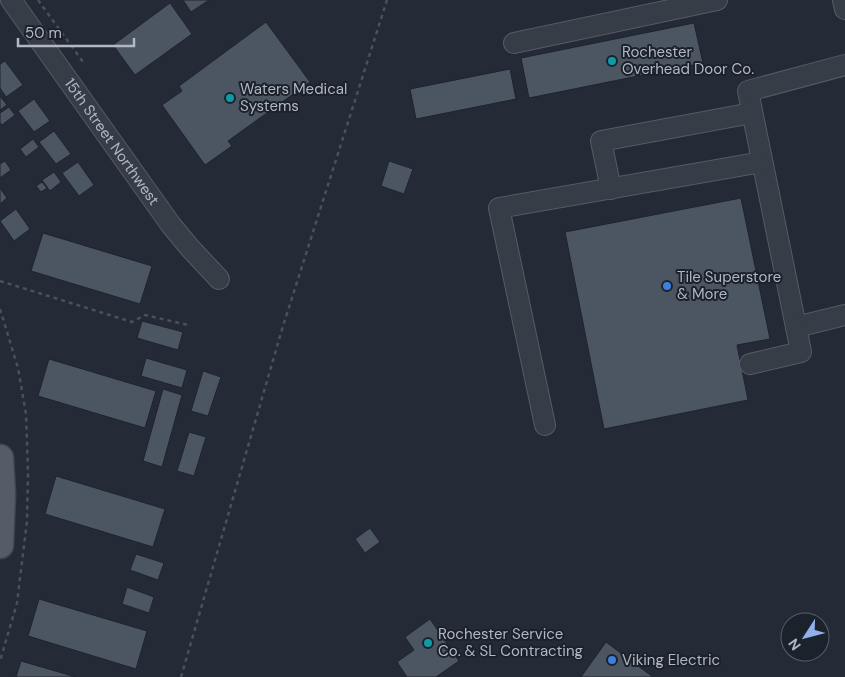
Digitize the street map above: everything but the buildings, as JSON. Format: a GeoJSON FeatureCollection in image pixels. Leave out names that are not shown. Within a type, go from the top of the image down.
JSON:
{"type":"FeatureCollection","features":[{"type":"Feature","properties":{"kind":"main road"},"geometry":{"type":"LineString","coordinates":[[0,458],[2,494],[0,545]]}},
{"type":"Feature","properties":{"kind":"street","name":"15th Street Northwest"},"geometry":{"type":"LineString","coordinates":[[11,0],[171,225],[219,279]]}},
{"type":"Feature","properties":{"kind":"street"},"geometry":{"type":"LineString","coordinates":[[514,43],[687,3],[717,0]]}},
{"type":"Feature","properties":{"kind":"street"},"geometry":{"type":"LineString","coordinates":[[843,0],[845,9]]}},
{"type":"Feature","properties":{"kind":"street"},"geometry":{"type":"LineString","coordinates":[[750,364],[801,352],[748,91],[845,65]]}},
{"type":"Feature","properties":{"kind":"street"},"geometry":{"type":"LineString","coordinates":[[611,189],[601,141],[752,112]]}},
{"type":"Feature","properties":{"kind":"street"},"geometry":{"type":"LineString","coordinates":[[545,425],[499,208],[762,162]]}},
{"type":"Feature","properties":{"kind":"street"},"geometry":{"type":"LineString","coordinates":[[796,327],[845,315]]}},
{"type":"Feature","properties":{"kind":"path"},"geometry":{"type":"LineString","coordinates":[[38,0],[83,62]]}},
{"type":"Feature","properties":{"kind":"path"},"geometry":{"type":"LineString","coordinates":[[181,677],[283,326],[386,0]]}},
{"type":"Feature","properties":{"kind":"path"},"geometry":{"type":"LineString","coordinates":[[0,281],[132,322],[145,315],[188,324]]}},
{"type":"Feature","properties":{"kind":"place","name":"Rochester Overhead Door Co."},"geometry":{"type":"Point","coordinates":[612,61]}},
{"type":"Feature","properties":{"kind":"place","name":"Waters Medical Systems"},"geometry":{"type":"Point","coordinates":[230,98]}},
{"type":"Feature","properties":{"kind":"place","name":"Tile Superstore & More"},"geometry":{"type":"Point","coordinates":[667,286]}},
{"type":"Feature","properties":{"kind":"place","name":"Rochester Service Co. & SL Contracting"},"geometry":{"type":"Point","coordinates":[428,643]}},
{"type":"Feature","properties":{"kind":"place","name":"Viking Electric"},"geometry":{"type":"Point","coordinates":[612,660]}}]}
